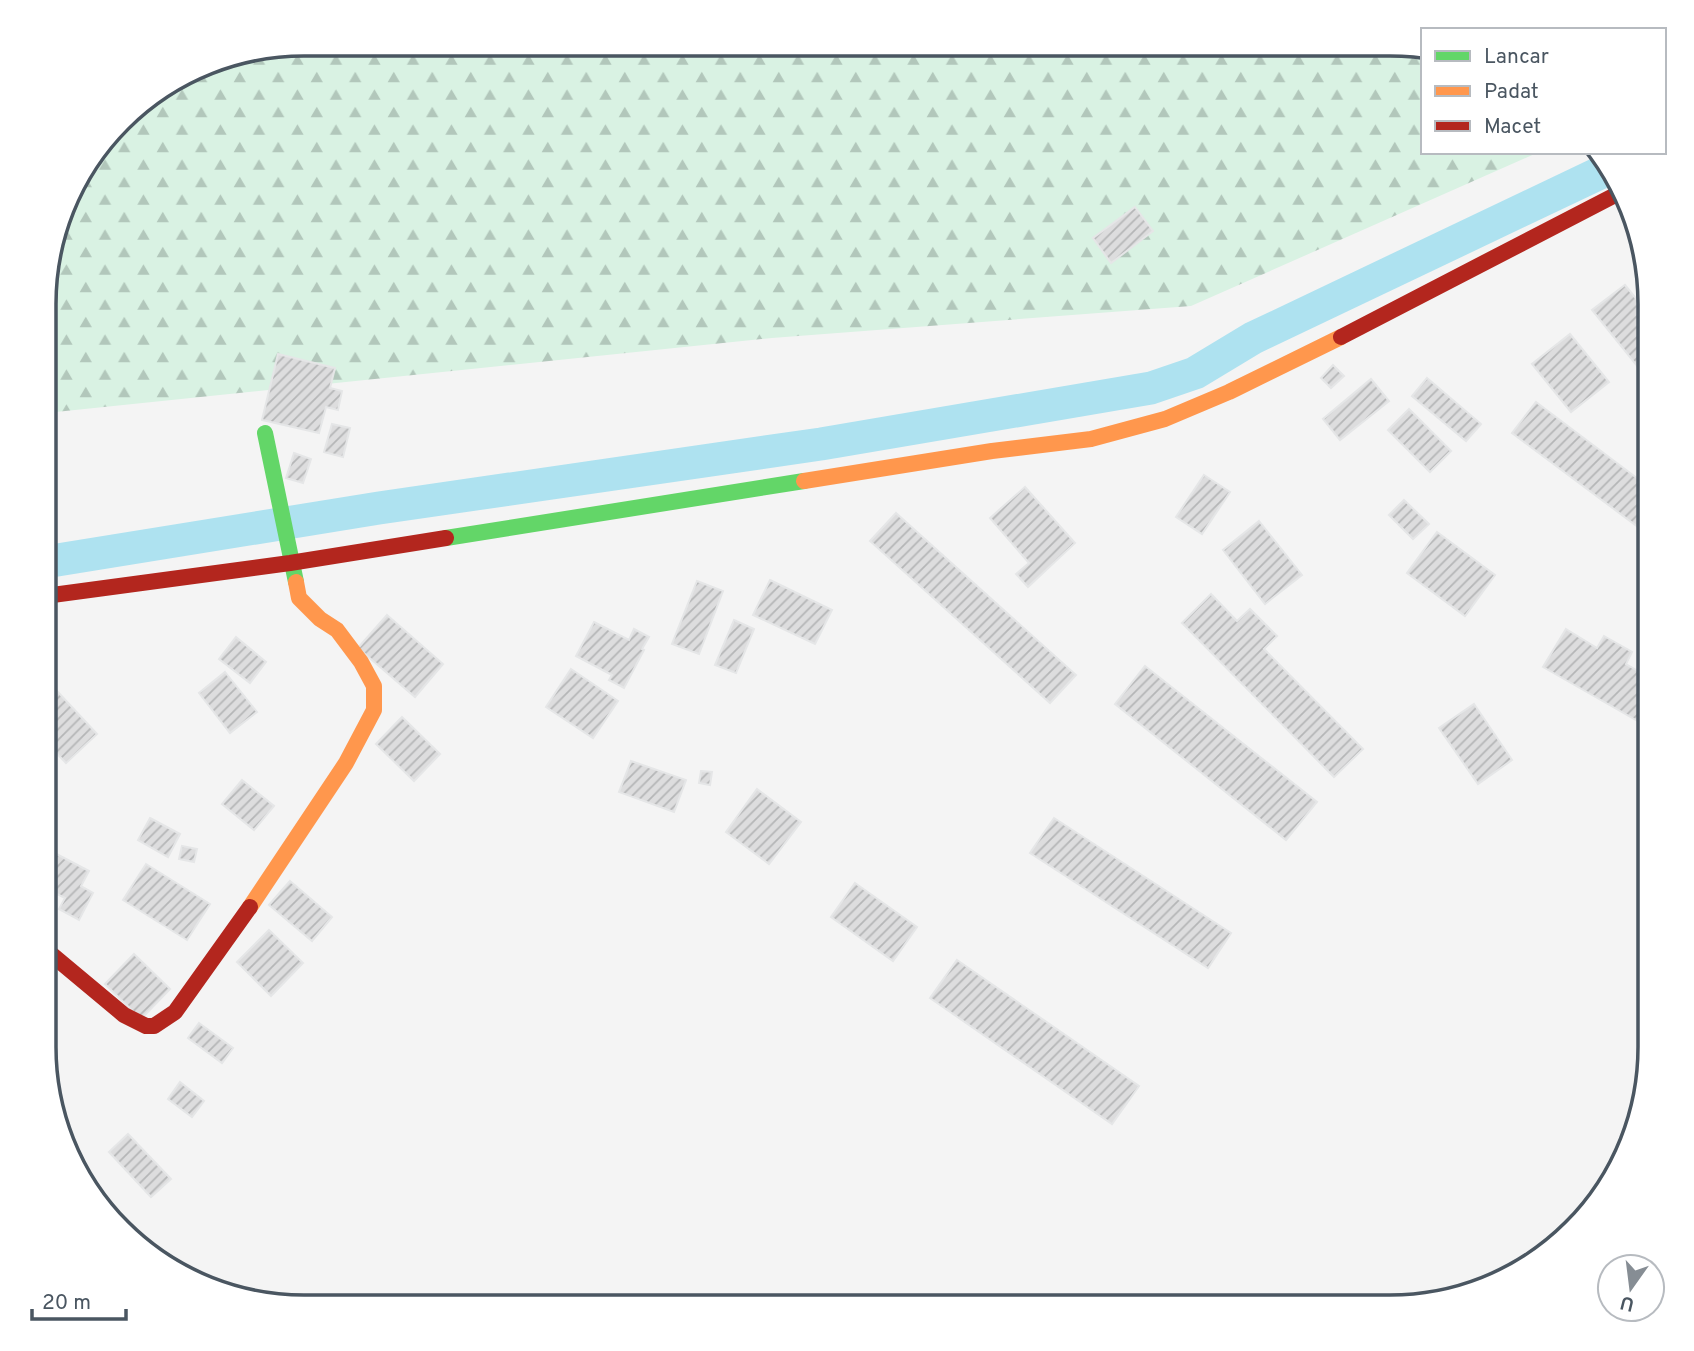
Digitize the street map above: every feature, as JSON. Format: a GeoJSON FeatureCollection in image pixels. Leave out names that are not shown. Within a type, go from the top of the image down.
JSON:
{"type":"FeatureCollection","features":[{"type":"Feature","properties":{"kind":"street"},"geometry":{"type":"LineString","coordinates":[[56,594],[290,563],[938,459],[1091,439],[1165,419],[1229,391],[1339,338],[1568,217],[1613,196]]}},
{"type":"Feature","properties":{"kind":"street"},"geometry":{"type":"LineString","coordinates":[[57,959],[131,1021],[148,1027],[161,1024],[175,1012],[274,873],[346,762],[374,709],[374,686],[361,662],[337,630],[320,619],[299,598],[265,433]]}},
{"type":"Feature","properties":{"kind":"green space"},"geometry":{"type":"Polygon","coordinates":[[[271,58],[1421,58],[1421,154],[1534,154],[1191,306],[772,338],[56,412],[58,271],[69,224],[89,180],[117,140],[140,117],[166,98],[224,69],[271,58]]]}},
{"type":"Feature","properties":{"kind":"building"},"geometry":{"type":"Polygon","coordinates":[[[1135,207],[1153,231],[1111,263],[1093,238],[1135,207]]]}},
{"type":"Feature","properties":{"kind":"building"},"geometry":{"type":"Polygon","coordinates":[[[1625,285],[1638,301],[1638,367],[1592,310],[1625,285]]]}},
{"type":"Feature","properties":{"kind":"building"},"geometry":{"type":"Polygon","coordinates":[[[1570,334],[1609,382],[1571,412],[1532,364],[1570,334]]]}},
{"type":"Feature","properties":{"kind":"building"},"geometry":{"type":"Polygon","coordinates":[[[278,354],[335,368],[330,388],[342,391],[338,410],[326,407],[319,433],[262,420],[278,354]]]}},
{"type":"Feature","properties":{"kind":"building"},"geometry":{"type":"Polygon","coordinates":[[[1333,365],[1344,376],[1331,388],[1321,378],[1333,365]]]}},
{"type":"Feature","properties":{"kind":"building"},"geometry":{"type":"Polygon","coordinates":[[[1427,378],[1481,424],[1466,441],[1412,396],[1427,378]]]}},
{"type":"Feature","properties":{"kind":"building"},"geometry":{"type":"Polygon","coordinates":[[[1371,379],[1389,401],[1340,440],[1323,419],[1371,379]]]}},
{"type":"Feature","properties":{"kind":"building"},"geometry":{"type":"Polygon","coordinates":[[[1536,402],[1638,479],[1638,527],[1512,433],[1536,402]]]}},
{"type":"Feature","properties":{"kind":"building"},"geometry":{"type":"Polygon","coordinates":[[[1409,409],[1451,451],[1430,472],[1388,430],[1409,409]]]}},
{"type":"Feature","properties":{"kind":"building"},"geometry":{"type":"Polygon","coordinates":[[[332,424],[350,428],[343,457],[324,452],[332,424]]]}},
{"type":"Feature","properties":{"kind":"building"},"geometry":{"type":"Polygon","coordinates":[[[294,453],[311,459],[303,483],[286,478],[294,453]]]}},
{"type":"Feature","properties":{"kind":"building"},"geometry":{"type":"Polygon","coordinates":[[[1204,475],[1230,492],[1202,534],[1176,517],[1204,475]]]}},
{"type":"Feature","properties":{"kind":"building"},"geometry":{"type":"Polygon","coordinates":[[[1025,487],[1075,543],[1028,587],[1016,574],[1029,563],[990,518],[1025,487]]]}},
{"type":"Feature","properties":{"kind":"building"},"geometry":{"type":"Polygon","coordinates":[[[1404,500],[1429,524],[1413,539],[1389,515],[1404,500]]]}},
{"type":"Feature","properties":{"kind":"building"},"geometry":{"type":"Polygon","coordinates":[[[896,513],[1076,675],[1050,703],[870,541],[896,513]]]}},
{"type":"Feature","properties":{"kind":"building"},"geometry":{"type":"Polygon","coordinates":[[[1259,521],[1302,575],[1265,604],[1223,550],[1259,521]]]}},
{"type":"Feature","properties":{"kind":"building"},"geometry":{"type":"Polygon","coordinates":[[[1437,532],[1495,575],[1465,616],[1407,573],[1437,532]]]}},
{"type":"Feature","properties":{"kind":"building"},"geometry":{"type":"Polygon","coordinates":[[[770,580],[832,610],[815,644],[753,615],[770,580]]]}},
{"type":"Feature","properties":{"kind":"building"},"geometry":{"type":"Polygon","coordinates":[[[697,581],[723,591],[699,654],[672,644],[697,581]]]}},
{"type":"Feature","properties":{"kind":"building"},"geometry":{"type":"Polygon","coordinates":[[[1211,594],[1237,621],[1250,609],[1277,636],[1264,649],[1363,749],[1334,777],[1182,623],[1211,594]]]}},
{"type":"Feature","properties":{"kind":"building"},"geometry":{"type":"Polygon","coordinates":[[[387,615],[443,664],[415,697],[358,648],[387,615]]]}},
{"type":"Feature","properties":{"kind":"building"},"geometry":{"type":"Polygon","coordinates":[[[734,620],[754,629],[736,673],[715,665],[734,620]]]}},
{"type":"Feature","properties":{"kind":"building"},"geometry":{"type":"Polygon","coordinates":[[[594,622],[629,640],[634,629],[649,637],[624,688],[609,680],[612,675],[576,656],[594,622]]]}},
{"type":"Feature","properties":{"kind":"building"},"geometry":{"type":"Polygon","coordinates":[[[1566,629],[1597,648],[1604,636],[1632,652],[1626,664],[1638,671],[1637,721],[1543,667],[1566,629]]]}},
{"type":"Feature","properties":{"kind":"building"},"geometry":{"type":"Polygon","coordinates":[[[236,637],[266,662],[250,683],[219,659],[236,637]]]}},
{"type":"Feature","properties":{"kind":"building"},"geometry":{"type":"Polygon","coordinates":[[[1145,666],[1317,802],[1286,840],[1115,704],[1145,666]]]}},
{"type":"Feature","properties":{"kind":"building"},"geometry":{"type":"Polygon","coordinates":[[[571,669],[618,701],[593,738],[546,707],[571,669]]]}},
{"type":"Feature","properties":{"kind":"building"},"geometry":{"type":"Polygon","coordinates":[[[225,672],[257,712],[230,733],[199,693],[225,672]]]}},
{"type":"Feature","properties":{"kind":"building"},"geometry":{"type":"Polygon","coordinates":[[[57,691],[97,734],[66,763],[57,753],[57,691]]]}},
{"type":"Feature","properties":{"kind":"building"},"geometry":{"type":"Polygon","coordinates":[[[1474,704],[1512,760],[1478,784],[1439,728],[1474,704]]]}},
{"type":"Feature","properties":{"kind":"building"},"geometry":{"type":"Polygon","coordinates":[[[402,717],[440,754],[414,781],[376,744],[402,717]]]}},
{"type":"Feature","properties":{"kind":"building"},"geometry":{"type":"Polygon","coordinates":[[[631,761],[686,780],[674,812],[619,792],[631,761]]]}},
{"type":"Feature","properties":{"kind":"building"},"geometry":{"type":"Polygon","coordinates":[[[701,771],[712,772],[710,785],[699,783],[701,771]]]}},
{"type":"Feature","properties":{"kind":"building"},"geometry":{"type":"Polygon","coordinates":[[[242,780],[274,806],[254,830],[222,804],[242,780]]]}},
{"type":"Feature","properties":{"kind":"building"},"geometry":{"type":"Polygon","coordinates":[[[757,789],[801,822],[769,864],[726,832],[757,789]]]}},
{"type":"Feature","properties":{"kind":"building"},"geometry":{"type":"Polygon","coordinates":[[[150,818],[180,834],[168,857],[138,840],[150,818]]]}},
{"type":"Feature","properties":{"kind":"building"},"geometry":{"type":"Polygon","coordinates":[[[1054,818],[1231,933],[1208,968],[1030,853],[1054,818]]]}},
{"type":"Feature","properties":{"kind":"building"},"geometry":{"type":"Polygon","coordinates":[[[182,846],[197,849],[194,862],[179,859],[182,846]]]}},
{"type":"Feature","properties":{"kind":"building"},"geometry":{"type":"Polygon","coordinates":[[[57,854],[89,871],[81,886],[93,893],[79,920],[59,909],[65,898],[57,894],[57,854]]]}},
{"type":"Feature","properties":{"kind":"building"},"geometry":{"type":"Polygon","coordinates":[[[146,864],[210,904],[187,940],[123,900],[146,864]]]}},
{"type":"Feature","properties":{"kind":"building"},"geometry":{"type":"Polygon","coordinates":[[[290,881],[332,917],[312,941],[269,905],[290,881]]]}},
{"type":"Feature","properties":{"kind":"building"},"geometry":{"type":"Polygon","coordinates":[[[855,883],[917,927],[893,961],[831,917],[855,883]]]}},
{"type":"Feature","properties":{"kind":"building"},"geometry":{"type":"Polygon","coordinates":[[[269,930],[303,963],[271,996],[237,962],[269,930]]]}},
{"type":"Feature","properties":{"kind":"building"},"geometry":{"type":"Polygon","coordinates":[[[134,954],[170,989],[141,1019],[105,984],[134,954]]]}},
{"type":"Feature","properties":{"kind":"building"},"geometry":{"type":"Polygon","coordinates":[[[957,960],[1139,1086],[1112,1124],[930,998],[957,960]]]}},
{"type":"Feature","properties":{"kind":"building"},"geometry":{"type":"Polygon","coordinates":[[[199,1023],[233,1048],[222,1063],[188,1038],[199,1023]]]}},
{"type":"Feature","properties":{"kind":"building"},"geometry":{"type":"Polygon","coordinates":[[[180,1082],[204,1101],[192,1117],[168,1099],[180,1082]]]}},
{"type":"Feature","properties":{"kind":"building"},"geometry":{"type":"Polygon","coordinates":[[[128,1134],[171,1179],[151,1197],[109,1152],[128,1134]]]}},
{"type":"Feature","properties":{"kind":"waterway"},"geometry":{"type":"LineString","coordinates":[[56,560],[379,508],[821,444],[1151,388],[1195,373],[1253,338],[1600,173]]}},
{"type":"Feature","properties":{"kind":"traffic: fast"},"geometry":{"type":"LineString","coordinates":[[265,433],[296,582]]}},
{"type":"Feature","properties":{"kind":"traffic: fast"},"geometry":{"type":"LineString","coordinates":[[446,538],[804,481]]}},
{"type":"Feature","properties":{"kind":"traffic: slow"},"geometry":{"type":"LineString","coordinates":[[804,481],[992,451],[1091,439],[1165,419],[1229,392],[1341,337]]}},
{"type":"Feature","properties":{"kind":"traffic: slow"},"geometry":{"type":"LineString","coordinates":[[250,907],[346,763],[374,710],[374,686],[361,662],[337,630],[320,619],[299,598],[296,582]]}},
{"type":"Feature","properties":{"kind":"traffic: jam"},"geometry":{"type":"LineString","coordinates":[[1341,337],[1613,196]]}},
{"type":"Feature","properties":{"kind":"traffic: jam"},"geometry":{"type":"LineString","coordinates":[[56,594],[290,563],[446,538]]}},
{"type":"Feature","properties":{"kind":"traffic: jam"},"geometry":{"type":"LineString","coordinates":[[57,959],[124,1015],[146,1026],[154,1026],[175,1012],[250,907]]}}]}
